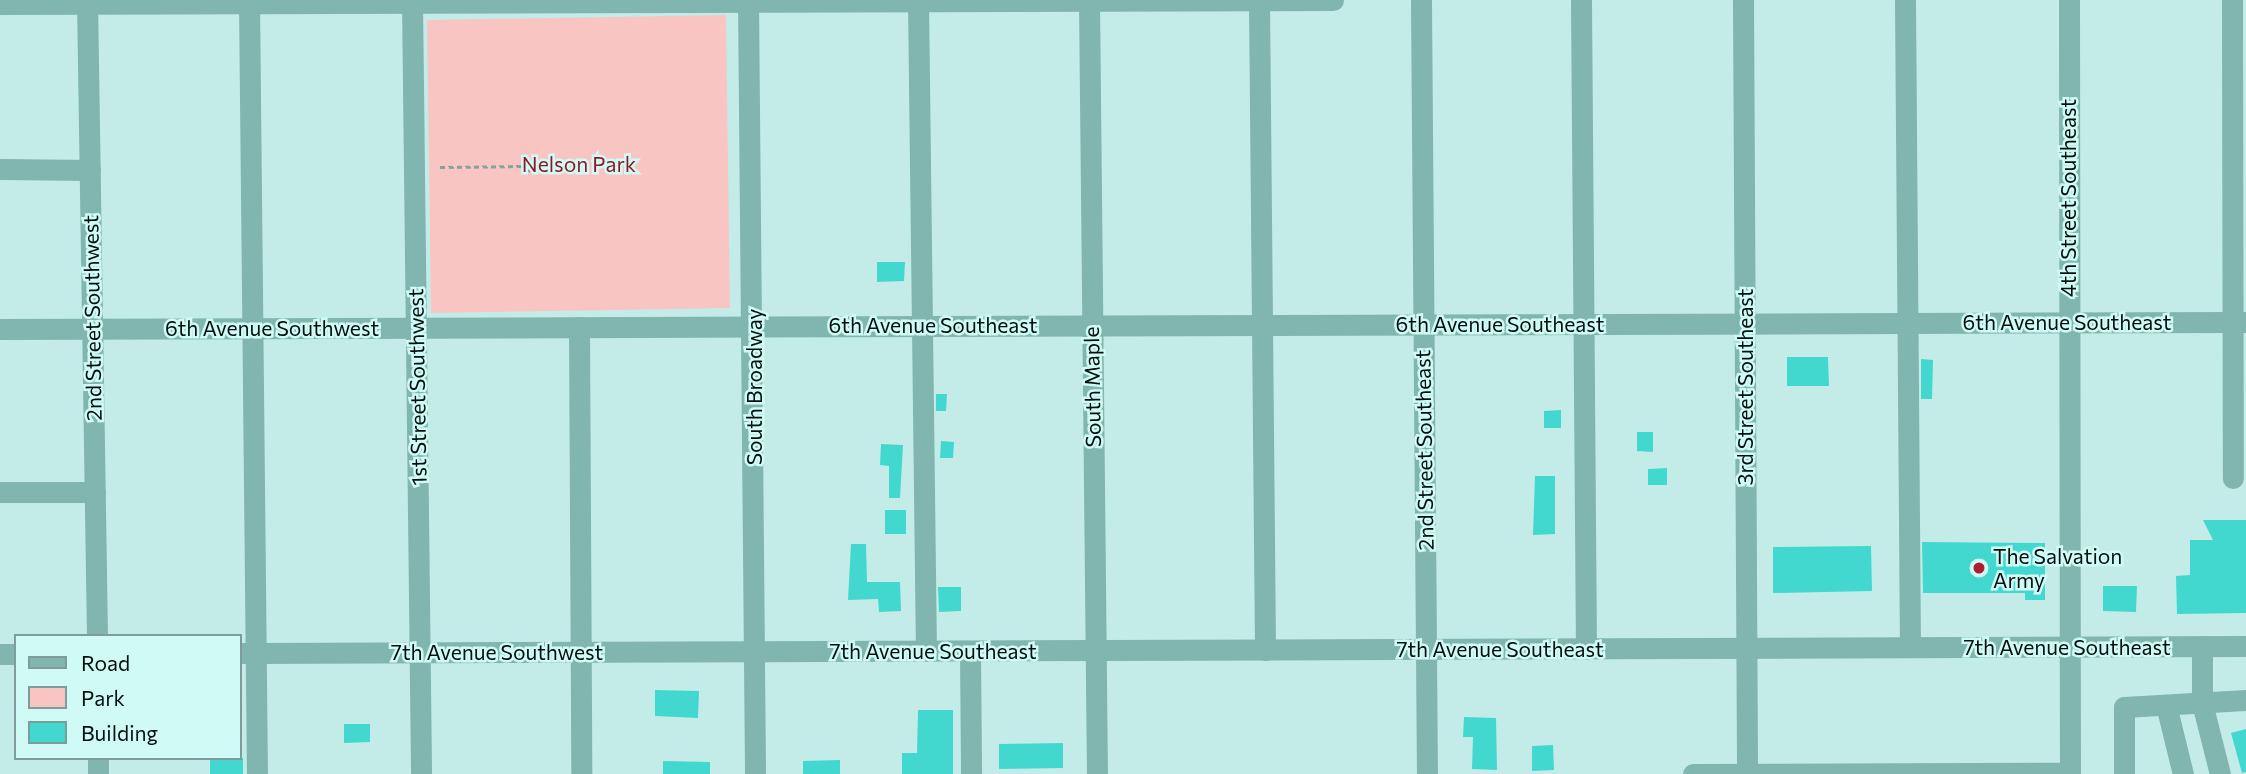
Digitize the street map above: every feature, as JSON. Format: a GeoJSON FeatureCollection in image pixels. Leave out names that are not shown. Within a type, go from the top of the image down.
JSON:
{"type":"FeatureCollection","features":[{"type":"Feature","properties":{"kind":"street"},"geometry":{"type":"LineString","coordinates":[[1259,0],[1265,650]]}},
{"type":"Feature","properties":{"kind":"street"},"geometry":{"type":"LineString","coordinates":[[0,5],[87,2],[1333,0]]}},
{"type":"Feature","properties":{"kind":"street","name":"2nd Street Southeast"},"geometry":{"type":"LineString","coordinates":[[1421,0],[1427,774]]}},
{"type":"Feature","properties":{"kind":"street"},"geometry":{"type":"LineString","coordinates":[[1581,0],[1586,649]]}},
{"type":"Feature","properties":{"kind":"street","name":"3rd Street Southeast"},"geometry":{"type":"LineString","coordinates":[[1744,0],[1747,774]]}},
{"type":"Feature","properties":{"kind":"street"},"geometry":{"type":"LineString","coordinates":[[1905,0],[1910,647]]}},
{"type":"Feature","properties":{"kind":"street","name":"4th Street Southeast"},"geometry":{"type":"LineString","coordinates":[[2069,0],[2070,774]]}},
{"type":"Feature","properties":{"kind":"street"},"geometry":{"type":"LineString","coordinates":[[2232,0],[2239,322],[2233,478]]}},
{"type":"Feature","properties":{"kind":"street","name":"South Broadway"},"geometry":{"type":"LineString","coordinates":[[748,1],[754,326],[755,774]]}},
{"type":"Feature","properties":{"kind":"street"},"geometry":{"type":"LineString","coordinates":[[918,1],[926,651]]}},
{"type":"Feature","properties":{"kind":"street","name":"South Maple"},"geometry":{"type":"LineString","coordinates":[[1089,1],[1097,774]]}},
{"type":"Feature","properties":{"kind":"street","name":"2nd Street Southwest"},"geometry":{"type":"LineString","coordinates":[[87,2],[97,634]]}},
{"type":"Feature","properties":{"kind":"street"},"geometry":{"type":"LineString","coordinates":[[249,2],[252,328],[248,653],[257,774]]}},
{"type":"Feature","properties":{"kind":"street","name":"1st Street Southwest"},"geometry":{"type":"LineString","coordinates":[[412,2],[421,774]]}},
{"type":"Feature","properties":{"kind":"street"},"geometry":{"type":"LineString","coordinates":[[0,169],[90,170]]}},
{"type":"Feature","properties":{"kind":"street","name":"6th Avenue Southeast"},"geometry":{"type":"LineString","coordinates":[[754,326],[2239,322]]}},
{"type":"Feature","properties":{"kind":"street","name":"6th Avenue Southwest"},"geometry":{"type":"LineString","coordinates":[[0,329],[754,326]]}},
{"type":"Feature","properties":{"kind":"street"},"geometry":{"type":"LineString","coordinates":[[579,327],[581,774]]}},
{"type":"Feature","properties":{"kind":"street"},"geometry":{"type":"LineString","coordinates":[[0,492],[95,492]]}},
{"type":"Feature","properties":{"kind":"street"},"geometry":{"type":"LineString","coordinates":[[2202,646],[2202,703],[2220,774]]}},
{"type":"Feature","properties":{"kind":"street","name":"7th Avenue Southeast"},"geometry":{"type":"LineString","coordinates":[[754,651],[2246,646]]}},
{"type":"Feature","properties":{"kind":"street","name":"7th Avenue Southwest"},"geometry":{"type":"LineString","coordinates":[[248,653],[754,651]]}},
{"type":"Feature","properties":{"kind":"street"},"geometry":{"type":"LineString","coordinates":[[970,651],[971,774]]}},
{"type":"Feature","properties":{"kind":"street"},"geometry":{"type":"LineString","coordinates":[[2124,774],[2124,707],[2246,700]]}},
{"type":"Feature","properties":{"kind":"street"},"geometry":{"type":"LineString","coordinates":[[2166,705],[2183,774]]}},
{"type":"Feature","properties":{"kind":"street"},"geometry":{"type":"LineString","coordinates":[[1693,774],[2070,774]]}},
{"type":"Feature","properties":{"kind":"path"},"geometry":{"type":"LineString","coordinates":[[440,167],[521,166],[531,171]]}},
{"type":"Feature","properties":{"kind":"green space","name":"Nelson Park"},"geometry":{"type":"Polygon","coordinates":[[[726,15],[730,308],[431,313],[427,20],[726,15]]]}},
{"type":"Feature","properties":{"kind":"building"},"geometry":{"type":"Polygon","coordinates":[[[877,262],[905,262],[904,281],[877,282],[877,262]]]}},
{"type":"Feature","properties":{"kind":"building"},"geometry":{"type":"Polygon","coordinates":[[[1787,357],[1828,357],[1829,386],[1787,386],[1787,357]]]}},
{"type":"Feature","properties":{"kind":"building"},"geometry":{"type":"Polygon","coordinates":[[[1921,359],[1933,360],[1932,399],[1921,399],[1921,359]]]}},
{"type":"Feature","properties":{"kind":"building"},"geometry":{"type":"Polygon","coordinates":[[[936,394],[947,394],[946,411],[936,411],[936,394]]]}},
{"type":"Feature","properties":{"kind":"building"},"geometry":{"type":"Polygon","coordinates":[[[1561,410],[1561,428],[1544,428],[1544,411],[1561,410]]]}},
{"type":"Feature","properties":{"kind":"building"},"geometry":{"type":"Polygon","coordinates":[[[1637,432],[1653,432],[1653,452],[1637,451],[1637,432]]]}},
{"type":"Feature","properties":{"kind":"building"},"geometry":{"type":"Polygon","coordinates":[[[941,441],[954,442],[953,458],[940,458],[941,441]]]}},
{"type":"Feature","properties":{"kind":"building"},"geometry":{"type":"Polygon","coordinates":[[[881,444],[903,445],[900,498],[889,498],[889,466],[880,465],[881,444]]]}},
{"type":"Feature","properties":{"kind":"building"},"geometry":{"type":"Polygon","coordinates":[[[1667,468],[1667,485],[1648,485],[1648,469],[1667,468]]]}},
{"type":"Feature","properties":{"kind":"building"},"geometry":{"type":"Polygon","coordinates":[[[1535,476],[1555,476],[1555,534],[1533,535],[1535,476]]]}},
{"type":"Feature","properties":{"kind":"building"},"geometry":{"type":"Polygon","coordinates":[[[885,510],[906,510],[906,534],[885,534],[885,510]]]}},
{"type":"Feature","properties":{"kind":"building"},"geometry":{"type":"Polygon","coordinates":[[[2203,520],[2246,520],[2246,613],[2177,614],[2176,576],[2190,575],[2190,540],[2213,540],[2203,520]]]}},
{"type":"Feature","properties":{"kind":"building","name":"The Salvation Army"},"geometry":{"type":"Polygon","coordinates":[[[1922,542],[2045,543],[2045,600],[2025,600],[2025,593],[1923,593],[1922,542]]]}},
{"type":"Feature","properties":{"kind":"building"},"geometry":{"type":"Polygon","coordinates":[[[851,544],[866,544],[867,582],[900,582],[901,611],[879,612],[878,599],[848,600],[851,544]]]}},
{"type":"Feature","properties":{"kind":"building"},"geometry":{"type":"Polygon","coordinates":[[[1871,546],[1872,591],[1773,593],[1773,547],[1871,546]]]}},
{"type":"Feature","properties":{"kind":"building"},"geometry":{"type":"Polygon","coordinates":[[[2103,586],[2137,586],[2136,612],[2103,611],[2103,586]]]}},
{"type":"Feature","properties":{"kind":"building"},"geometry":{"type":"Polygon","coordinates":[[[938,587],[961,587],[961,611],[939,612],[938,587]]]}},
{"type":"Feature","properties":{"kind":"building"},"geometry":{"type":"Polygon","coordinates":[[[655,690],[699,691],[698,718],[655,716],[655,690]]]}},
{"type":"Feature","properties":{"kind":"building"},"geometry":{"type":"Polygon","coordinates":[[[918,710],[953,710],[953,774],[902,774],[902,753],[917,753],[918,710]]]}},
{"type":"Feature","properties":{"kind":"building"},"geometry":{"type":"Polygon","coordinates":[[[1464,717],[1496,718],[1497,770],[1472,769],[1473,737],[1463,737],[1464,717]]]}},
{"type":"Feature","properties":{"kind":"building"},"geometry":{"type":"Polygon","coordinates":[[[344,724],[370,724],[370,742],[344,743],[344,724]]]}},
{"type":"Feature","properties":{"kind":"building"},"geometry":{"type":"Polygon","coordinates":[[[2246,729],[2246,772],[2242,773],[2231,733],[2246,729]]]}},
{"type":"Feature","properties":{"kind":"building"},"geometry":{"type":"Polygon","coordinates":[[[1063,743],[1063,768],[999,769],[999,744],[1063,743]]]}},
{"type":"Feature","properties":{"kind":"building"},"geometry":{"type":"Polygon","coordinates":[[[1553,745],[1554,770],[1532,771],[1532,746],[1553,745]]]}},
{"type":"Feature","properties":{"kind":"building"},"geometry":{"type":"Polygon","coordinates":[[[243,758],[243,774],[210,774],[210,760],[243,758]]]}},
{"type":"Feature","properties":{"kind":"building"},"geometry":{"type":"Polygon","coordinates":[[[840,760],[840,774],[803,774],[803,761],[840,760]]]}},
{"type":"Feature","properties":{"kind":"building"},"geometry":{"type":"Polygon","coordinates":[[[663,761],[710,762],[710,774],[663,774],[663,761]]]}},
{"type":"Feature","properties":{"kind":"place","name":"The Salvation Army"},"geometry":{"type":"Point","coordinates":[1979,568]}}]}
